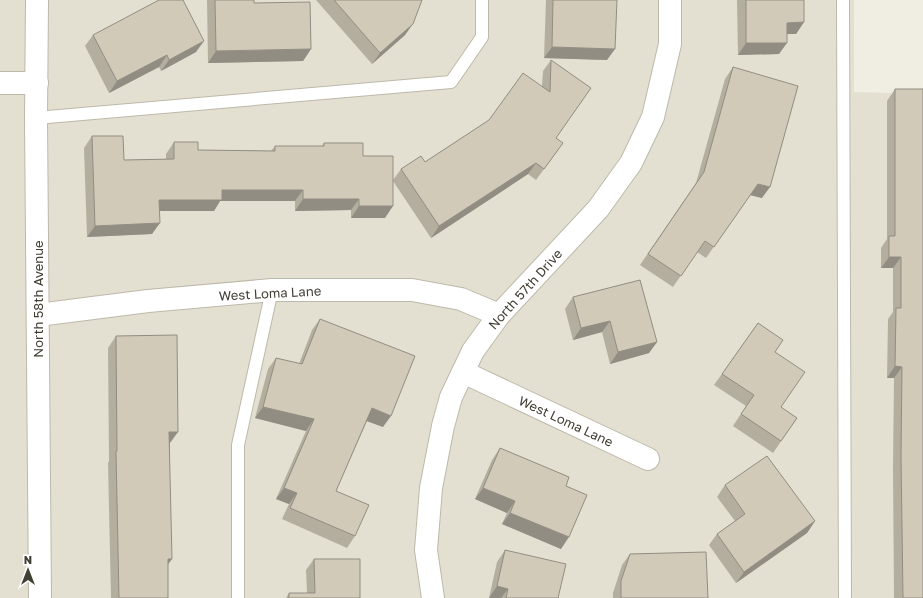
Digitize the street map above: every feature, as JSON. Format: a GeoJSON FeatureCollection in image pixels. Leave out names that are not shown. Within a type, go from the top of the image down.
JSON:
{"type":"FeatureCollection","features":[{"type":"Feature","properties":{"kind":"street","name":"North 58th Avenue"},"geometry":{"type":"LineString","coordinates":[[37,0],[36,118],[40,598]]}},
{"type":"Feature","properties":{"kind":"street","name":"North 57th Drive"},"geometry":{"type":"LineString","coordinates":[[433,598],[426,550],[431,488],[443,426],[451,398],[473,351],[499,315],[598,209],[631,163],[653,117],[670,44],[670,0]]}},
{"type":"Feature","properties":{"kind":"street"},"geometry":{"type":"LineString","coordinates":[[0,83],[37,83]]}},
{"type":"Feature","properties":{"kind":"street","name":"West Loma Lane"},"geometry":{"type":"LineString","coordinates":[[38,315],[148,301],[272,290],[412,290],[461,298],[499,315]]}},
{"type":"Feature","properties":{"kind":"street","name":"West Loma Lane"},"geometry":{"type":"LineString","coordinates":[[463,372],[648,459]]}},
{"type":"Feature","properties":{"kind":"lane"},"geometry":{"type":"LineString","coordinates":[[36,118],[451,82],[482,37],[482,0]]}},
{"type":"Feature","properties":{"kind":"lane"},"geometry":{"type":"LineString","coordinates":[[843,0],[845,598]]}},
{"type":"Feature","properties":{"kind":"lane"},"geometry":{"type":"LineString","coordinates":[[238,598],[238,445],[272,290]]}},
{"type":"Feature","properties":{"kind":"shaded area"},"geometry":{"type":"Polygon","coordinates":[[[0,0],[854,0],[854,92],[923,94],[923,598],[0,598],[0,0]]]}},
{"type":"Feature","properties":{"kind":"building"},"geometry":{"type":"Polygon","coordinates":[[[159,0],[183,0],[204,41],[169,60],[167,55],[117,81],[93,35],[159,0]]]}},
{"type":"Feature","properties":{"kind":"building"},"geometry":{"type":"Polygon","coordinates":[[[215,0],[254,0],[254,3],[310,2],[311,49],[216,51],[215,0]]]}},
{"type":"Feature","properties":{"kind":"building"},"geometry":{"type":"Polygon","coordinates":[[[334,0],[422,0],[413,24],[380,53],[334,0]]]}},
{"type":"Feature","properties":{"kind":"building"},"geometry":{"type":"Polygon","coordinates":[[[553,0],[617,0],[615,49],[552,47],[553,0]]]}},
{"type":"Feature","properties":{"kind":"building"},"geometry":{"type":"Polygon","coordinates":[[[746,0],[804,0],[804,22],[787,23],[787,43],[746,43],[746,0]]]}},
{"type":"Feature","properties":{"kind":"building"},"geometry":{"type":"Polygon","coordinates":[[[551,60],[591,88],[556,138],[563,143],[544,169],[536,163],[439,226],[401,169],[421,156],[425,162],[489,120],[523,73],[550,92],[551,60]]]}},
{"type":"Feature","properties":{"kind":"building"},"geometry":{"type":"Polygon","coordinates":[[[733,67],[798,86],[770,187],[758,184],[714,247],[705,241],[681,276],[648,254],[704,172],[733,67]]]}},
{"type":"Feature","properties":{"kind":"building"},"geometry":{"type":"Polygon","coordinates":[[[895,89],[923,89],[923,598],[903,598],[901,456],[902,367],[895,366],[896,308],[901,308],[901,257],[889,257],[889,236],[895,236],[895,89]]]}},
{"type":"Feature","properties":{"kind":"building"},"geometry":{"type":"Polygon","coordinates":[[[92,136],[123,136],[124,160],[174,159],[174,142],[198,142],[198,150],[275,151],[275,146],[324,146],[324,143],[363,143],[363,156],[393,156],[393,206],[359,206],[359,199],[303,199],[303,190],[222,190],[222,200],[159,200],[160,223],[95,226],[92,136]]]}},
{"type":"Feature","properties":{"kind":"building"},"geometry":{"type":"Polygon","coordinates":[[[640,280],[657,342],[618,352],[610,321],[581,328],[573,297],[640,280]]]}},
{"type":"Feature","properties":{"kind":"building"},"geometry":{"type":"Polygon","coordinates":[[[320,319],[415,356],[391,416],[372,408],[336,491],[369,505],[355,536],[290,508],[297,493],[284,488],[314,419],[263,407],[276,358],[302,364],[320,319]]]}},
{"type":"Feature","properties":{"kind":"building"},"geometry":{"type":"Polygon","coordinates":[[[758,323],[783,340],[775,352],[805,372],[781,407],[797,418],[781,441],[741,414],[754,395],[722,374],[758,323]]]}},
{"type":"Feature","properties":{"kind":"building"},"geometry":{"type":"Polygon","coordinates":[[[177,335],[178,432],[169,432],[172,559],[168,559],[168,598],[119,598],[116,451],[116,336],[177,335]]]}},
{"type":"Feature","properties":{"kind":"building"},"geometry":{"type":"Polygon","coordinates":[[[500,448],[569,477],[566,486],[587,495],[569,537],[510,513],[515,501],[483,488],[500,448]]]}},
{"type":"Feature","properties":{"kind":"building"},"geometry":{"type":"Polygon","coordinates":[[[767,456],[815,521],[744,572],[717,534],[745,514],[725,485],[767,456]]]}},
{"type":"Feature","properties":{"kind":"building"},"geometry":{"type":"Polygon","coordinates":[[[505,550],[566,564],[558,598],[506,598],[508,589],[497,586],[505,550]]]}},
{"type":"Feature","properties":{"kind":"building"},"geometry":{"type":"Polygon","coordinates":[[[706,552],[708,598],[621,598],[621,581],[630,554],[706,552]]]}},
{"type":"Feature","properties":{"kind":"building"},"geometry":{"type":"Polygon","coordinates":[[[314,559],[360,559],[360,598],[289,598],[289,593],[315,593],[314,559]]]}}]}
